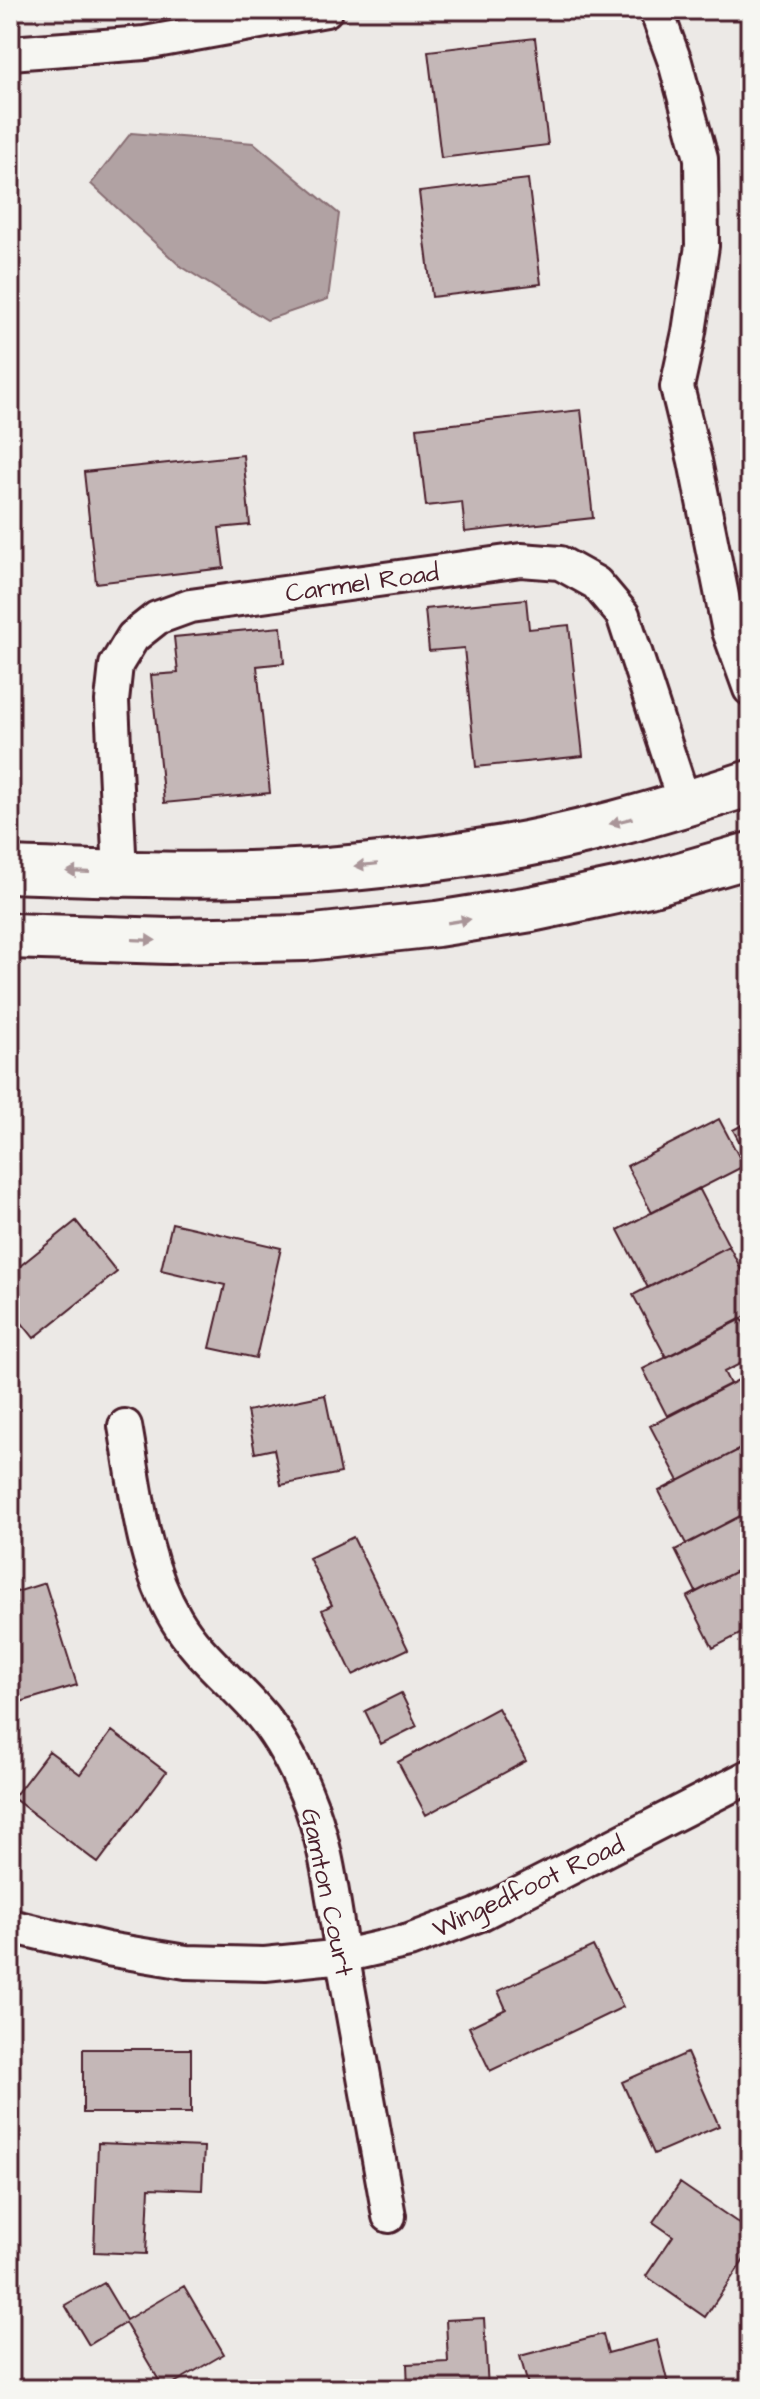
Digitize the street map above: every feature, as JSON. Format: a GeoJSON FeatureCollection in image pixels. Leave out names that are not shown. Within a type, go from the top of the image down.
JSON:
{"type":"FeatureCollection","features":[{"type":"Feature","properties":{"kind":"main road"},"geometry":{"type":"LineString","coordinates":[[10,870],[249,874],[363,866],[480,852],[581,831],[685,805],[750,783]]}},
{"type":"Feature","properties":{"kind":"main road"},"geometry":{"type":"LineString","coordinates":[[10,936],[169,941],[305,938],[437,924],[531,909],[649,884],[750,855]]}},
{"type":"Feature","properties":{"kind":"street"},"geometry":{"type":"LineString","coordinates":[[10,53],[145,43],[326,10]]}},
{"type":"Feature","properties":{"kind":"street"},"geometry":{"type":"LineString","coordinates":[[656,10],[675,62],[701,158],[702,246],[677,387],[729,631],[750,689]]}},
{"type":"Feature","properties":{"kind":"street","name":"Carmel Road"},"geometry":{"type":"LineString","coordinates":[[120,874],[112,701],[116,665],[133,637],[157,618],[190,606],[521,560],[560,563],[596,583],[623,615],[685,805]]}},
{"type":"Feature","properties":{"kind":"street","name":"Gamton Court"},"geometry":{"type":"LineString","coordinates":[[125,1426],[155,1578],[176,1620],[206,1657],[259,1712],[277,1737],[305,1790],[316,1819],[389,2216]]}},
{"type":"Feature","properties":{"kind":"street","name":"Wingedfoot Road"},"geometry":{"type":"LineString","coordinates":[[10,1926],[107,1949],[186,1962],[265,1964],[343,1956],[409,1941],[478,1915],[750,1776]]}},
{"type":"Feature","properties":{"kind":"shaded area"},"geometry":{"type":"Polygon","coordinates":[[[131,133],[254,143],[339,214],[328,299],[267,320],[179,265],[91,184],[131,133]]]}},
{"type":"Feature","properties":{"kind":"building"},"geometry":{"type":"Polygon","coordinates":[[[535,38],[548,145],[441,158],[428,51],[535,38]]]}},
{"type":"Feature","properties":{"kind":"building"},"geometry":{"type":"Polygon","coordinates":[[[528,179],[541,284],[432,297],[419,192],[528,179]]]}},
{"type":"Feature","properties":{"kind":"building"},"geometry":{"type":"Polygon","coordinates":[[[581,410],[593,518],[465,532],[462,502],[426,506],[417,428],[581,410]]]}},
{"type":"Feature","properties":{"kind":"building"},"geometry":{"type":"Polygon","coordinates":[[[243,455],[250,525],[219,528],[224,568],[96,583],[84,472],[243,455]]]}},
{"type":"Feature","properties":{"kind":"building"},"geometry":{"type":"Polygon","coordinates":[[[526,599],[529,629],[569,625],[583,756],[476,767],[464,648],[429,651],[425,609],[526,599]]]}},
{"type":"Feature","properties":{"kind":"building"},"geometry":{"type":"Polygon","coordinates":[[[281,627],[284,663],[257,666],[270,793],[164,803],[151,675],[178,673],[174,637],[281,627]]]}},
{"type":"Feature","properties":{"kind":"building"},"geometry":{"type":"Polygon","coordinates":[[[10,692],[14,741],[10,741],[10,692]]]}},
{"type":"Feature","properties":{"kind":"building"},"geometry":{"type":"Polygon","coordinates":[[[719,1119],[744,1166],[652,1213],[627,1166],[719,1119]]]}},
{"type":"Feature","properties":{"kind":"building"},"geometry":{"type":"Polygon","coordinates":[[[750,1121],[750,1161],[733,1130],[750,1121]]]}},
{"type":"Feature","properties":{"kind":"building"},"geometry":{"type":"Polygon","coordinates":[[[699,1188],[729,1246],[648,1288],[618,1230],[699,1188]]]}},
{"type":"Feature","properties":{"kind":"building"},"geometry":{"type":"Polygon","coordinates":[[[76,1221],[117,1272],[34,1338],[10,1308],[10,1274],[76,1221]]]}},
{"type":"Feature","properties":{"kind":"building"},"geometry":{"type":"Polygon","coordinates":[[[172,1223],[281,1248],[256,1358],[210,1348],[225,1285],[161,1270],[172,1223]]]}},
{"type":"Feature","properties":{"kind":"building"},"geometry":{"type":"Polygon","coordinates":[[[729,1246],[750,1286],[750,1314],[666,1357],[633,1295],[729,1246]]]}},
{"type":"Feature","properties":{"kind":"building"},"geometry":{"type":"Polygon","coordinates":[[[742,1319],[750,1335],[750,1359],[724,1372],[730,1384],[667,1416],[643,1369],[742,1319]]]}},
{"type":"Feature","properties":{"kind":"building"},"geometry":{"type":"Polygon","coordinates":[[[750,1374],[750,1404],[742,1408],[750,1423],[750,1444],[679,1481],[650,1426],[750,1374]]]}},
{"type":"Feature","properties":{"kind":"building"},"geometry":{"type":"Polygon","coordinates":[[[325,1395],[341,1473],[281,1485],[274,1449],[255,1453],[247,1411],[325,1395]]]}},
{"type":"Feature","properties":{"kind":"building"},"geometry":{"type":"Polygon","coordinates":[[[750,1444],[750,1511],[686,1544],[659,1491],[750,1444]]]}},
{"type":"Feature","properties":{"kind":"building"},"geometry":{"type":"Polygon","coordinates":[[[750,1511],[750,1564],[696,1592],[675,1550],[750,1511]]]}},
{"type":"Feature","properties":{"kind":"building"},"geometry":{"type":"Polygon","coordinates":[[[353,1537],[408,1649],[353,1675],[322,1610],[332,1605],[309,1558],[353,1537]]]}},
{"type":"Feature","properties":{"kind":"building"},"geometry":{"type":"Polygon","coordinates":[[[750,1564],[750,1629],[713,1648],[687,1597],[750,1564]]]}},
{"type":"Feature","properties":{"kind":"building"},"geometry":{"type":"Polygon","coordinates":[[[45,1583],[77,1685],[17,1703],[10,1681],[10,1594],[45,1583]]]}},
{"type":"Feature","properties":{"kind":"building"},"geometry":{"type":"Polygon","coordinates":[[[401,1693],[417,1726],[381,1744],[365,1711],[401,1693]]]}},
{"type":"Feature","properties":{"kind":"building"},"geometry":{"type":"Polygon","coordinates":[[[498,1708],[526,1761],[426,1815],[398,1762],[498,1708]]]}},
{"type":"Feature","properties":{"kind":"building"},"geometry":{"type":"Polygon","coordinates":[[[112,1731],[166,1772],[98,1863],[13,1798],[49,1751],[80,1774],[112,1731]]]}},
{"type":"Feature","properties":{"kind":"building"},"geometry":{"type":"Polygon","coordinates":[[[593,1946],[623,2007],[490,2071],[469,2027],[506,2009],[498,1991],[593,1946]]]}},
{"type":"Feature","properties":{"kind":"building"},"geometry":{"type":"Polygon","coordinates":[[[83,2049],[191,2049],[191,2113],[83,2113],[83,2049]]]}},
{"type":"Feature","properties":{"kind":"building"},"geometry":{"type":"Polygon","coordinates":[[[687,2053],[719,2126],[654,2154],[622,2082],[687,2053]]]}},
{"type":"Feature","properties":{"kind":"building"},"geometry":{"type":"Polygon","coordinates":[[[98,2143],[204,2147],[202,2190],[149,2188],[146,2254],[94,2252],[98,2143]]]}},
{"type":"Feature","properties":{"kind":"building"},"geometry":{"type":"Polygon","coordinates":[[[680,2183],[750,2231],[750,2251],[705,2317],[646,2276],[673,2236],[653,2222],[680,2183]]]}},
{"type":"Feature","properties":{"kind":"building"},"geometry":{"type":"Polygon","coordinates":[[[104,2283],[126,2320],[184,2286],[224,2354],[164,2389],[125,2323],[89,2345],[65,2305],[104,2283]]]}},
{"type":"Feature","properties":{"kind":"building"},"geometry":{"type":"Polygon","coordinates":[[[484,2318],[488,2389],[408,2389],[407,2364],[448,2362],[446,2320],[484,2318]]]}},
{"type":"Feature","properties":{"kind":"building"},"geometry":{"type":"Polygon","coordinates":[[[603,2334],[608,2353],[657,2340],[669,2388],[529,2389],[520,2356],[603,2334]]]}},
{"type":"Feature","properties":{"kind":"building"},"geometry":{"type":"Polygon","coordinates":[[[361,2387],[362,2389],[270,2389],[361,2387]]]}}]}
